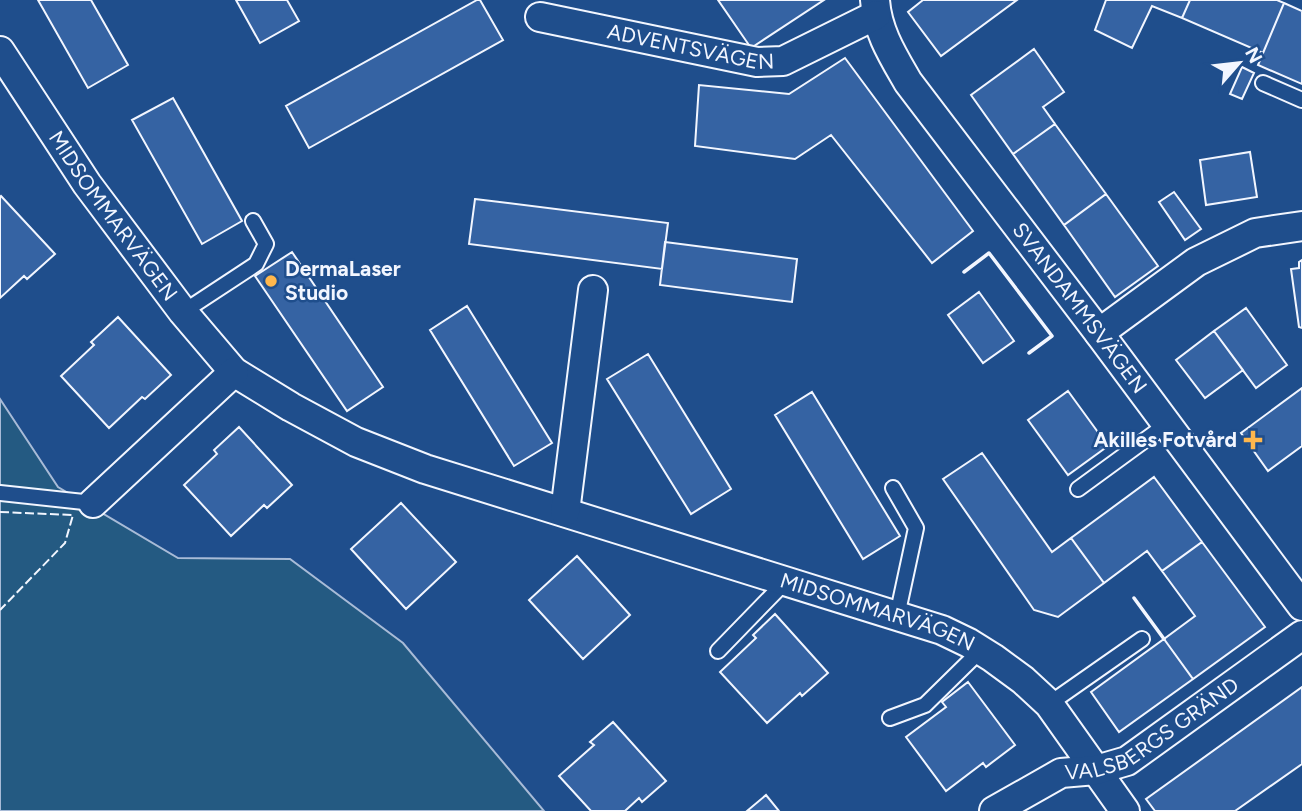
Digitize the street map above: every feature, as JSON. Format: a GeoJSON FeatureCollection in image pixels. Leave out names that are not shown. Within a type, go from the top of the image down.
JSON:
{"type":"FeatureCollection","features":[{"type":"Feature","properties":{"kind":"street","name":"ADVENTSVÄGEN"},"geometry":{"type":"LineString","coordinates":[[540,18],[757,62],[783,61],[875,8]]}},
{"type":"Feature","properties":{"kind":"street","name":"SVANDAMMSVÄGEN"},"geometry":{"type":"LineString","coordinates":[[875,8],[884,40],[908,82],[1302,606]]}},
{"type":"Feature","properties":{"kind":"street","name":"MIDSOMMARVÄGEN"},"geometry":{"type":"LineString","coordinates":[[4,65],[87,184],[183,312],[234,372],[356,442],[425,468],[942,630],[981,650],[1023,680],[1049,704],[1125,811]]}},
{"type":"Feature","properties":{"kind":"street"},"geometry":{"type":"LineString","coordinates":[[1099,333],[1196,262],[1255,233],[1302,226]]}},
{"type":"Feature","properties":{"kind":"street"},"geometry":{"type":"LineString","coordinates":[[565,512],[593,290]]}},
{"type":"Feature","properties":{"kind":"street"},"geometry":{"type":"LineString","coordinates":[[93,503],[234,372]]}},
{"type":"Feature","properties":{"kind":"street","name":"VALSBERGS GRÄND"},"geometry":{"type":"LineString","coordinates":[[994,811],[1061,773],[1096,770],[1127,761],[1302,635]]}},
{"type":"Feature","properties":{"kind":"lane"},"geometry":{"type":"LineString","coordinates":[[1263,83],[1302,100]]}},
{"type":"Feature","properties":{"kind":"lane"},"geometry":{"type":"LineString","coordinates":[[183,312],[256,264],[266,244],[253,221]]}},
{"type":"Feature","properties":{"kind":"lane"},"geometry":{"type":"LineString","coordinates":[[1078,489],[1167,424]]}},
{"type":"Feature","properties":{"kind":"lane"},"geometry":{"type":"LineString","coordinates":[[893,488],[916,528],[897,616]]}},
{"type":"Feature","properties":{"kind":"lane"},"geometry":{"type":"LineString","coordinates":[[0,493],[93,503]]}},
{"type":"Feature","properties":{"kind":"lane"},"geometry":{"type":"LineString","coordinates":[[718,651],[786,581]]}},
{"type":"Feature","properties":{"kind":"lane"},"geometry":{"type":"LineString","coordinates":[[1049,704],[1142,639]]}},
{"type":"Feature","properties":{"kind":"lane"},"geometry":{"type":"LineString","coordinates":[[890,718],[925,705],[981,650]]}},
{"type":"Feature","properties":{"kind":"shaded area"},"geometry":{"type":"Polygon","coordinates":[[[0,399],[58,487],[178,558],[290,559],[403,643],[544,811],[0,811],[0,399]]]}},
{"type":"Feature","properties":{"kind":"building"},"geometry":{"type":"Polygon","coordinates":[[[38,0],[91,0],[128,65],[88,88],[38,0]]]}},
{"type":"Feature","properties":{"kind":"building"},"geometry":{"type":"Polygon","coordinates":[[[236,0],[287,0],[299,21],[260,43],[236,0]]]}},
{"type":"Feature","properties":{"kind":"building"},"geometry":{"type":"Polygon","coordinates":[[[480,0],[503,40],[309,148],[286,106],[480,0]]]}},
{"type":"Feature","properties":{"kind":"building"},"geometry":{"type":"Polygon","coordinates":[[[718,0],[824,0],[751,48],[718,0]]]}},
{"type":"Feature","properties":{"kind":"building"},"geometry":{"type":"Polygon","coordinates":[[[923,0],[1017,0],[941,56],[908,12],[923,0]]]}},
{"type":"Feature","properties":{"kind":"building"},"geometry":{"type":"Polygon","coordinates":[[[1106,0],[1190,0],[1182,18],[1152,6],[1132,48],[1095,30],[1106,0]]]}},
{"type":"Feature","properties":{"kind":"building"},"geometry":{"type":"Polygon","coordinates":[[[1190,0],[1277,0],[1284,3],[1263,53],[1182,18],[1190,0]]]}},
{"type":"Feature","properties":{"kind":"building"},"geometry":{"type":"Polygon","coordinates":[[[1284,3],[1302,11],[1302,84],[1258,65],[1284,3]]]}},
{"type":"Feature","properties":{"kind":"building"},"geometry":{"type":"Polygon","coordinates":[[[1034,49],[1064,92],[1043,107],[1055,124],[1013,154],[971,95],[1034,49]]]}},
{"type":"Feature","properties":{"kind":"building"},"geometry":{"type":"Polygon","coordinates":[[[845,58],[973,231],[932,263],[831,135],[795,159],[695,146],[699,85],[789,94],[845,58]]]}},
{"type":"Feature","properties":{"kind":"building"},"geometry":{"type":"Polygon","coordinates":[[[1242,67],[1254,73],[1242,99],[1230,94],[1242,67]]]}},
{"type":"Feature","properties":{"kind":"building"},"geometry":{"type":"Polygon","coordinates":[[[173,98],[242,221],[202,244],[132,120],[173,98]]]}},
{"type":"Feature","properties":{"kind":"building"},"geometry":{"type":"Polygon","coordinates":[[[1055,124],[1106,194],[1064,225],[1013,154],[1055,124]]]}},
{"type":"Feature","properties":{"kind":"building"},"geometry":{"type":"Polygon","coordinates":[[[1250,152],[1257,197],[1206,205],[1200,160],[1250,152]]]}},
{"type":"Feature","properties":{"kind":"building"},"geometry":{"type":"Polygon","coordinates":[[[1174,192],[1201,229],[1185,240],[1159,202],[1174,192]]]}},
{"type":"Feature","properties":{"kind":"building"},"geometry":{"type":"Polygon","coordinates":[[[1106,194],[1158,266],[1115,297],[1064,225],[1106,194]]]}},
{"type":"Feature","properties":{"kind":"building"},"geometry":{"type":"Polygon","coordinates":[[[0,197],[55,254],[27,279],[24,276],[0,298],[0,197]]]}},
{"type":"Feature","properties":{"kind":"building"},"geometry":{"type":"Polygon","coordinates":[[[475,199],[668,223],[662,269],[469,244],[475,199]]]}},
{"type":"Feature","properties":{"kind":"building"},"geometry":{"type":"Polygon","coordinates":[[[665,242],[797,259],[792,302],[660,285],[665,242]]]}},
{"type":"Feature","properties":{"kind":"building"},"geometry":{"type":"Polygon","coordinates":[[[292,252],[383,387],[347,411],[255,276],[292,252]]]}},
{"type":"Feature","properties":{"kind":"building"},"geometry":{"type":"Polygon","coordinates":[[[1302,260],[1302,328],[1299,327],[1291,269],[1299,268],[1299,262],[1302,260]]]}},
{"type":"Feature","properties":{"kind":"building"},"geometry":{"type":"Polygon","coordinates":[[[979,292],[1014,341],[983,363],[948,315],[979,292]]]}},
{"type":"Feature","properties":{"kind":"building"},"geometry":{"type":"Polygon","coordinates":[[[467,306],[552,443],[514,466],[430,330],[467,306]]]}},
{"type":"Feature","properties":{"kind":"building"},"geometry":{"type":"Polygon","coordinates":[[[1246,308],[1287,365],[1256,388],[1214,331],[1246,308]]]}},
{"type":"Feature","properties":{"kind":"building"},"geometry":{"type":"Polygon","coordinates":[[[118,317],[171,375],[145,399],[142,397],[109,428],[61,376],[94,345],[91,342],[118,317]]]}},
{"type":"Feature","properties":{"kind":"building"},"geometry":{"type":"Polygon","coordinates":[[[1214,331],[1243,370],[1205,398],[1176,360],[1214,331]]]}},
{"type":"Feature","properties":{"kind":"building"},"geometry":{"type":"Polygon","coordinates":[[[648,354],[731,489],[691,514],[607,379],[648,354]]]}},
{"type":"Feature","properties":{"kind":"building"},"geometry":{"type":"Polygon","coordinates":[[[1302,388],[1302,446],[1268,471],[1241,433],[1302,388]]]}},
{"type":"Feature","properties":{"kind":"building"},"geometry":{"type":"Polygon","coordinates":[[[1068,391],[1108,446],[1068,475],[1028,420],[1068,391]]]}},
{"type":"Feature","properties":{"kind":"building"},"geometry":{"type":"Polygon","coordinates":[[[812,392],[900,536],[863,559],[775,415],[812,392]]]}},
{"type":"Feature","properties":{"kind":"building"},"geometry":{"type":"Polygon","coordinates":[[[239,427],[292,485],[267,508],[264,505],[231,536],[184,485],[217,454],[214,450],[239,427]]]}},
{"type":"Feature","properties":{"kind":"building"},"geometry":{"type":"Polygon","coordinates":[[[982,453],[1052,552],[1071,538],[1104,583],[1058,617],[1034,610],[943,479],[982,453]]]}},
{"type":"Feature","properties":{"kind":"building"},"geometry":{"type":"Polygon","coordinates":[[[1154,477],[1202,542],[1162,571],[1147,551],[1104,583],[1071,538],[1154,477]]]}},
{"type":"Feature","properties":{"kind":"building"},"geometry":{"type":"Polygon","coordinates":[[[401,503],[456,562],[406,609],[351,549],[401,503]]]}},
{"type":"Feature","properties":{"kind":"building"},"geometry":{"type":"Polygon","coordinates":[[[1202,542],[1265,627],[1193,679],[1164,639],[1195,616],[1162,571],[1202,542]]]}},
{"type":"Feature","properties":{"kind":"building"},"geometry":{"type":"Polygon","coordinates":[[[577,556],[630,615],[583,659],[529,600],[577,556]]]}},
{"type":"Feature","properties":{"kind":"building"},"geometry":{"type":"Polygon","coordinates":[[[775,614],[828,673],[802,696],[800,693],[767,723],[720,672],[756,638],[753,635],[775,614]]]}},
{"type":"Feature","properties":{"kind":"building"},"geometry":{"type":"Polygon","coordinates":[[[1164,639],[1193,679],[1119,732],[1091,692],[1164,639]]]}},
{"type":"Feature","properties":{"kind":"building"},"geometry":{"type":"Polygon","coordinates":[[[968,682],[1015,745],[986,767],[983,763],[946,791],[906,737],[946,707],[942,702],[968,682]]]}},
{"type":"Feature","properties":{"kind":"building"},"geometry":{"type":"Polygon","coordinates":[[[1302,687],[1302,764],[1235,811],[1155,811],[1146,799],[1302,687]]]}},
{"type":"Feature","properties":{"kind":"building"},"geometry":{"type":"Polygon","coordinates":[[[613,722],[666,781],[642,802],[639,798],[625,811],[591,811],[559,776],[594,745],[590,742],[613,722]]]}},
{"type":"Feature","properties":{"kind":"building"},"geometry":{"type":"Polygon","coordinates":[[[766,795],[779,811],[747,811],[766,795]]]}},
{"type":"Feature","properties":{"kind":"fence"},"geometry":{"type":"LineString","coordinates":[[0,512],[73,515],[65,543],[0,610]]}},
{"type":"Feature","properties":{"kind":"wall"},"geometry":{"type":"LineString","coordinates":[[964,272],[989,253],[1052,336],[1029,353]]}},
{"type":"Feature","properties":{"kind":"wall"},"geometry":{"type":"LineString","coordinates":[[1134,598],[1164,639]]}},
{"type":"Feature","properties":{"kind":"place","name":"DermaLaser Studio"},"geometry":{"type":"Point","coordinates":[271,281]}},
{"type":"Feature","properties":{"kind":"place","name":"Akilles Fotvård"},"geometry":{"type":"Point","coordinates":[1253,440]}}]}
